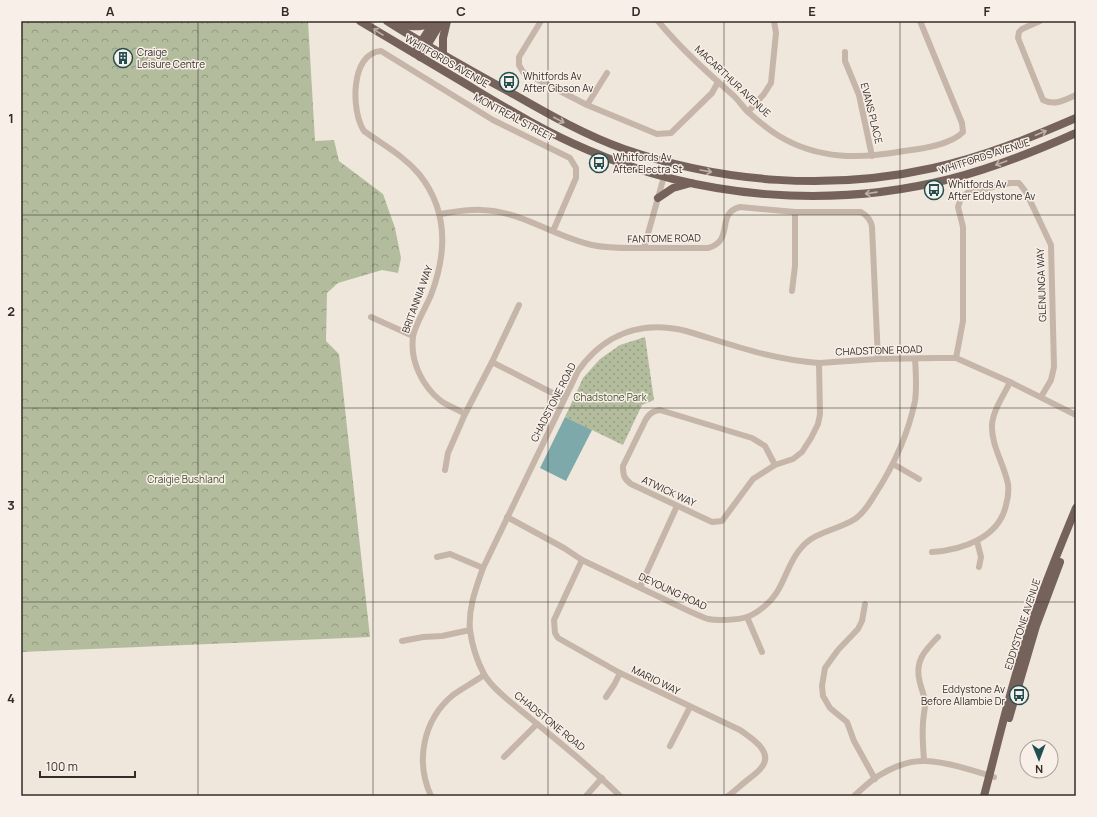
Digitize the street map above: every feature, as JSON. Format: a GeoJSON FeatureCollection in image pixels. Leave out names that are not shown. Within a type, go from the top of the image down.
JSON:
{"type":"FeatureCollection","features":[{"type":"Feature","properties":{"kind":"main road","name":"WHITFORDS AVENUE"},"geometry":{"type":"LineString","coordinates":[[360,21],[557,136],[601,156],[664,176],[734,191],[772,195],[817,196],[862,194],[903,189],[950,179],[993,165],[1076,133]]}},
{"type":"Feature","properties":{"kind":"main road"},"geometry":{"type":"LineString","coordinates":[[424,44],[434,21]]}},
{"type":"Feature","properties":{"kind":"main road"},"geometry":{"type":"LineString","coordinates":[[389,23],[420,26],[430,24],[434,21]]}},
{"type":"Feature","properties":{"kind":"main road"},"geometry":{"type":"LineString","coordinates":[[417,55],[442,21]]}},
{"type":"Feature","properties":{"kind":"main road"},"geometry":{"type":"LineString","coordinates":[[443,54],[443,38],[447,21]]}},
{"type":"Feature","properties":{"kind":"main road","name":"WHITFORDS AVENUE"},"geometry":{"type":"LineString","coordinates":[[389,23],[486,80],[567,124],[624,148],[668,162],[718,173],[778,181],[815,182],[876,178],[929,169],[1003,148],[1076,118]]}},
{"type":"Feature","properties":{"kind":"main road"},"geometry":{"type":"LineString","coordinates":[[1067,137],[1076,139]]}},
{"type":"Feature","properties":{"kind":"main road"},"geometry":{"type":"LineString","coordinates":[[658,198],[673,188],[691,183]]}},
{"type":"Feature","properties":{"kind":"main road","name":"EDDYSTONE AVENUE"},"geometry":{"type":"LineString","coordinates":[[989,796],[1009,699],[1031,624],[1048,575],[1076,508]]}},
{"type":"Feature","properties":{"kind":"main road","name":"EDDYSTONE AVENUE"},"geometry":{"type":"LineString","coordinates":[[984,796],[992,777],[1036,626],[1076,522]]}},
{"type":"Feature","properties":{"kind":"street"},"geometry":{"type":"LineString","coordinates":[[541,21],[519,57],[519,65],[523,72],[587,105],[657,134],[671,133],[712,93],[718,82]]}},
{"type":"Feature","properties":{"kind":"street","name":"MACARTHUR AVENUE"},"geometry":{"type":"LineString","coordinates":[[658,21],[671,37],[736,97],[748,112],[779,136],[807,149],[843,156],[872,156],[927,147],[958,138],[963,132],[962,123],[920,21]]}},
{"type":"Feature","properties":{"kind":"street"},"geometry":{"type":"LineString","coordinates":[[748,112],[764,94],[771,83],[776,33],[774,21]]}},
{"type":"Feature","properties":{"kind":"street"},"geometry":{"type":"LineString","coordinates":[[1040,21],[1022,29],[1019,32],[1018,38],[1043,100],[1049,103],[1056,103],[1076,95]]}},
{"type":"Feature","properties":{"kind":"street","name":"BRITANNIA WAY"},"geometry":{"type":"LineString","coordinates":[[381,51],[370,54],[358,71],[356,90],[358,119],[364,131],[403,157],[418,174],[429,190],[440,214],[442,242],[439,271],[413,336],[414,353],[416,367],[422,381],[442,401],[465,414]]}},
{"type":"Feature","properties":{"kind":"street","name":"MONTREAL STREET"},"geometry":{"type":"LineString","coordinates":[[381,51],[493,120],[570,158],[576,168],[576,178],[553,231]]}},
{"type":"Feature","properties":{"kind":"street","name":"EVANS PLACE"},"geometry":{"type":"LineString","coordinates":[[845,52],[845,61],[859,95],[872,156]]}},
{"type":"Feature","properties":{"kind":"street"},"geometry":{"type":"LineString","coordinates":[[587,105],[607,73]]}},
{"type":"Feature","properties":{"kind":"street"},"geometry":{"type":"LineString","coordinates":[[644,248],[668,162]]}},
{"type":"Feature","properties":{"kind":"street","name":"GLENUNGA WAY"},"geometry":{"type":"LineString","coordinates":[[956,358],[963,321],[963,227],[958,207],[961,198],[967,193],[1010,183],[1019,183],[1026,192],[1051,245],[1054,367],[1051,380],[1041,397]]}},
{"type":"Feature","properties":{"kind":"street","name":"FANTOME ROAD"},"geometry":{"type":"LineString","coordinates":[[440,214],[465,210],[495,211],[510,215],[573,240],[606,247],[708,248],[715,246],[720,242],[728,215],[735,208],[740,207],[795,212],[861,212],[871,221],[878,359]]}},
{"type":"Feature","properties":{"kind":"street"},"geometry":{"type":"LineString","coordinates":[[792,291],[795,266],[795,212]]}},
{"type":"Feature","properties":{"kind":"street"},"geometry":{"type":"LineString","coordinates":[[445,470],[448,453],[465,414],[519,305]]}},
{"type":"Feature","properties":{"kind":"street"},"geometry":{"type":"LineString","coordinates":[[371,317],[413,336]]}},
{"type":"Feature","properties":{"kind":"street","name":"CHADSTONE ROAD"},"geometry":{"type":"LineString","coordinates":[[620,796],[602,778],[504,696],[484,675],[475,654],[470,630],[470,614],[473,597],[483,568],[578,372],[588,358],[600,346],[634,330],[647,327],[672,328],[769,356],[785,359],[819,362],[878,359],[956,358],[1010,382],[1076,415]]}},
{"type":"Feature","properties":{"kind":"street","name":"DEYOUNG ROAD"},"geometry":{"type":"LineString","coordinates":[[507,518],[564,548],[582,560],[691,612],[709,619],[725,620],[747,617],[764,606],[777,594],[793,558],[801,547],[812,538],[844,525],[856,518],[866,508],[893,464],[902,441],[915,400],[915,358]]}},
{"type":"Feature","properties":{"kind":"street"},"geometry":{"type":"LineString","coordinates":[[492,362],[564,399]]}},
{"type":"Feature","properties":{"kind":"street","name":"ATWICK WAY"},"geometry":{"type":"LineString","coordinates":[[775,464],[765,446],[752,438],[660,410],[654,411],[646,418],[623,466],[623,474],[625,479],[631,484],[677,506],[712,522],[722,521],[745,487],[753,479],[775,464],[793,459],[802,452],[818,424],[820,409],[819,362]]}},
{"type":"Feature","properties":{"kind":"street"},"geometry":{"type":"LineString","coordinates":[[932,552],[947,551],[977,541],[994,527],[1001,519],[1006,509],[1008,485],[994,441],[992,424],[994,415],[1010,382]]}},
{"type":"Feature","properties":{"kind":"street"},"geometry":{"type":"LineString","coordinates":[[893,464],[919,479]]}},
{"type":"Feature","properties":{"kind":"street"},"geometry":{"type":"LineString","coordinates":[[640,587],[677,506]]}},
{"type":"Feature","properties":{"kind":"street"},"geometry":{"type":"LineString","coordinates":[[977,541],[981,557],[979,567]]}},
{"type":"Feature","properties":{"kind":"street"},"geometry":{"type":"LineString","coordinates":[[436,557],[450,554],[483,568]]}},
{"type":"Feature","properties":{"kind":"street","name":"MARIO WAY"},"geometry":{"type":"LineString","coordinates":[[582,560],[554,620],[555,633],[558,638],[620,673],[740,730],[752,738],[764,752],[765,759],[762,767],[728,796]]}},
{"type":"Feature","properties":{"kind":"street"},"geometry":{"type":"LineString","coordinates":[[865,604],[862,621],[858,629],[827,664],[822,686],[824,696],[830,708],[847,722],[854,740],[875,779]]}},
{"type":"Feature","properties":{"kind":"street"},"geometry":{"type":"LineString","coordinates":[[747,617],[762,652]]}},
{"type":"Feature","properties":{"kind":"street"},"geometry":{"type":"LineString","coordinates":[[402,641],[423,637],[442,636],[470,630]]}},
{"type":"Feature","properties":{"kind":"street"},"geometry":{"type":"LineString","coordinates":[[924,760],[923,722],[925,704],[918,675],[920,658],[926,649],[938,637]]}},
{"type":"Feature","properties":{"kind":"street"},"geometry":{"type":"LineString","coordinates":[[606,697],[614,686],[620,673]]}},
{"type":"Feature","properties":{"kind":"street"},"geometry":{"type":"LineString","coordinates":[[432,796],[426,785],[422,762],[424,742],[429,726],[438,710],[454,695],[484,675]]}},
{"type":"Feature","properties":{"kind":"street"},"geometry":{"type":"LineString","coordinates":[[670,746],[690,707]]}},
{"type":"Feature","properties":{"kind":"street"},"geometry":{"type":"LineString","coordinates":[[504,757],[538,724]]}},
{"type":"Feature","properties":{"kind":"street"},"geometry":{"type":"LineString","coordinates":[[854,796],[875,779],[890,770],[907,763],[924,760],[948,764],[992,777]]}},
{"type":"Feature","properties":{"kind":"street"},"geometry":{"type":"LineString","coordinates":[[586,796],[602,778]]}},
{"type":"Feature","properties":{"kind":"green space","name":"Craigie Bushland"},"geometry":{"type":"Polygon","coordinates":[[[21,21],[308,21],[315,141],[334,140],[339,161],[383,194],[395,228],[401,258],[398,273],[382,270],[338,283],[327,293],[326,341],[339,354],[370,637],[21,652],[21,21]]]}},
{"type":"Feature","properties":{"kind":"green space","name":"Chadstone Park"},"geometry":{"type":"Polygon","coordinates":[[[645,337],[654,400],[642,405],[623,445],[565,417],[583,378],[600,359],[620,345],[645,337]]]}},
{"type":"Feature","properties":{"kind":"water"},"geometry":{"type":"Polygon","coordinates":[[[565,417],[592,430],[566,481],[540,468],[565,417]]]}},
{"type":"Feature","properties":{"kind":"place","name":"Craige Leisure Centre"},"geometry":{"type":"Point","coordinates":[123,58]}},
{"type":"Feature","properties":{"kind":"place","name":"Whitfords Av After Gibson Av"},"geometry":{"type":"Point","coordinates":[509,82]}},
{"type":"Feature","properties":{"kind":"place","name":"Whitfords Av After Electra St"},"geometry":{"type":"Point","coordinates":[599,163]}},
{"type":"Feature","properties":{"kind":"place","name":"Whitfords Av After Eddystone Av"},"geometry":{"type":"Point","coordinates":[934,190]}},
{"type":"Feature","properties":{"kind":"place","name":"Eddystone Av Before Allambie Dr"},"geometry":{"type":"Point","coordinates":[1019,695]}}]}
